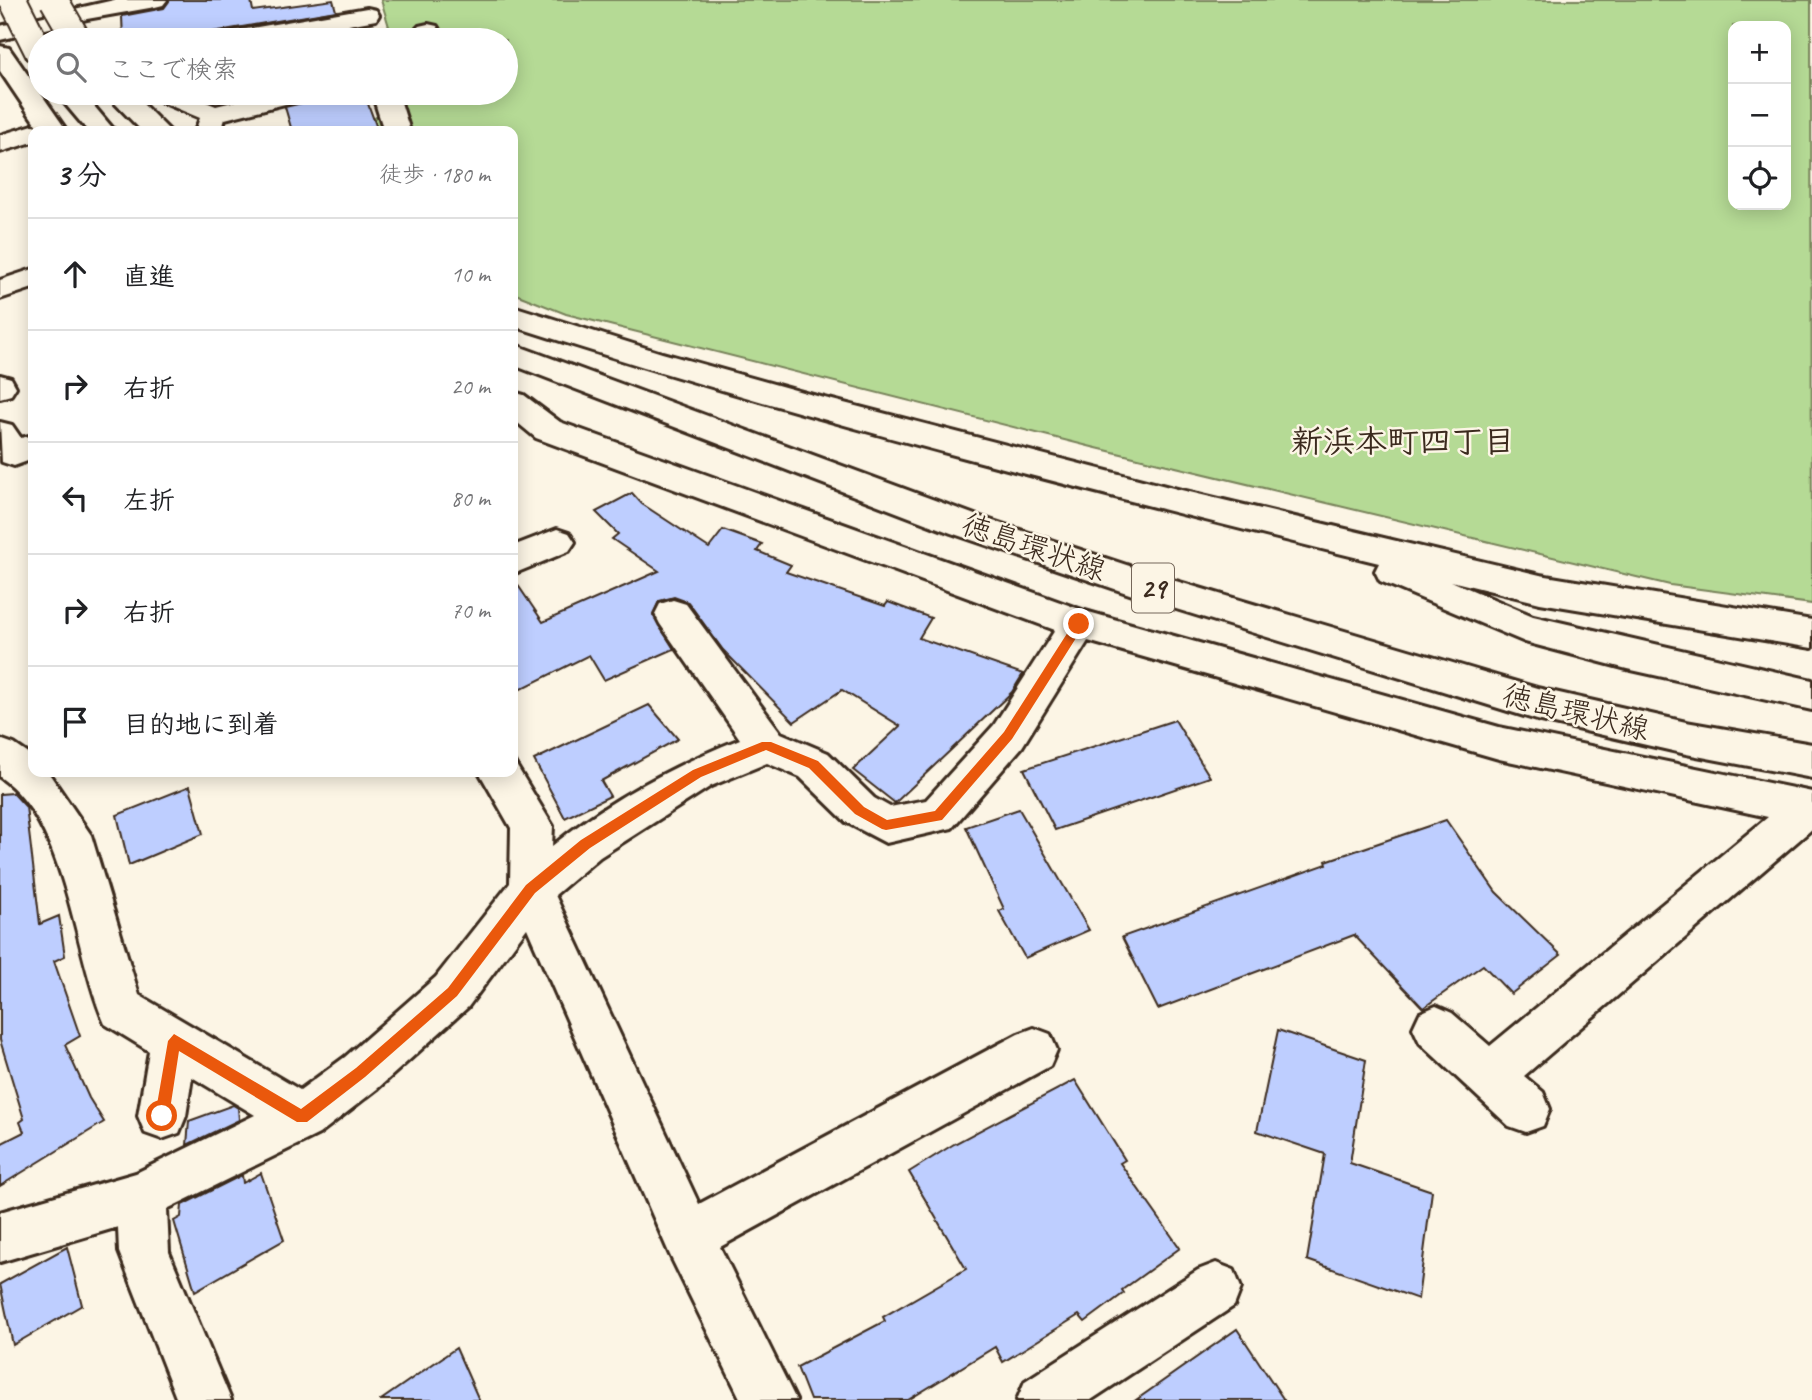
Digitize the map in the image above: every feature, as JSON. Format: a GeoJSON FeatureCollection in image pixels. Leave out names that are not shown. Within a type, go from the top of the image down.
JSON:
{"type":"FeatureCollection","features":[{"type":"Feature","properties":{"kind":"street"},"geometry":{"type":"LineString","coordinates":[[13,0],[28,30]]}},
{"type":"Feature","properties":{"kind":"street"},"geometry":{"type":"LineString","coordinates":[[54,0],[70,28]]}},
{"type":"Feature","properties":{"kind":"street"},"geometry":{"type":"LineString","coordinates":[[0,33],[155,0]]}},
{"type":"Feature","properties":{"kind":"street"},"geometry":{"type":"LineString","coordinates":[[275,28],[365,7],[371,28]]}},
{"type":"Feature","properties":{"kind":"street"},"geometry":{"type":"LineString","coordinates":[[0,53],[28,81]]}},
{"type":"Feature","properties":{"kind":"street"},"geometry":{"type":"LineString","coordinates":[[37,105],[43,126]]}},
{"type":"Feature","properties":{"kind":"street"},"geometry":{"type":"LineString","coordinates":[[79,105],[98,126]]}},
{"type":"Feature","properties":{"kind":"street"},"geometry":{"type":"LineString","coordinates":[[130,105],[152,126]]}},
{"type":"Feature","properties":{"kind":"street"},"geometry":{"type":"LineString","coordinates":[[182,105],[211,122],[263,105]]}},
{"type":"Feature","properties":{"kind":"street"},"geometry":{"type":"LineString","coordinates":[[389,105],[395,126]]}},
{"type":"Feature","properties":{"kind":"street"},"geometry":{"type":"LineString","coordinates":[[0,144],[28,136]]}},
{"type":"Feature","properties":{"kind":"street"},"geometry":{"type":"LineString","coordinates":[[0,290],[28,280]]}},
{"type":"Feature","properties":{"kind":"street"},"geometry":{"type":"LineString","coordinates":[[526,320],[813,406],[1014,460],[1308,533],[1540,589],[1812,634]]}},
{"type":"Feature","properties":{"kind":"street","name":"徳島環状線"},"geometry":{"type":"LineString","coordinates":[[518,356],[963,524],[1176,595],[1537,704],[1686,738],[1812,761]]}},
{"type":"Feature","properties":{"kind":"street"},"geometry":{"type":"LineString","coordinates":[[518,407],[548,430],[1079,624],[1499,743],[1810,809]]}},
{"type":"Feature","properties":{"kind":"street"},"geometry":{"type":"LineString","coordinates":[[0,433],[14,454],[28,448]]}},
{"type":"Feature","properties":{"kind":"street"},"geometry":{"type":"LineString","coordinates":[[1308,533],[1487,614],[1525,628],[1627,654],[1812,695]]}},
{"type":"Feature","properties":{"kind":"street"},"geometry":{"type":"LineString","coordinates":[[518,559],[557,542]]}},
{"type":"Feature","properties":{"kind":"street"},"geometry":{"type":"LineString","coordinates":[[673,614],[766,745],[814,765],[860,810],[886,825],[938,816],[1008,736],[1079,624]]}},
{"type":"Feature","properties":{"kind":"street"},"geometry":{"type":"LineString","coordinates":[[0,1237],[142,1196],[302,1117],[360,1073],[452,992],[531,889],[585,844],[697,774],[766,745]]}},
{"type":"Feature","properties":{"kind":"street"},"geometry":{"type":"LineString","coordinates":[[20,766],[70,835],[121,1009],[302,1117]]}},
{"type":"Feature","properties":{"kind":"street"},"geometry":{"type":"LineString","coordinates":[[502,777],[532,826],[531,889],[688,1237],[769,1400]]}},
{"type":"Feature","properties":{"kind":"street"},"geometry":{"type":"LineString","coordinates":[[1490,1076],[1810,809]]}},
{"type":"Feature","properties":{"kind":"street"},"geometry":{"type":"LineString","coordinates":[[1436,1028],[1526,1109]]}},
{"type":"Feature","properties":{"kind":"street"},"geometry":{"type":"LineString","coordinates":[[162,1116],[174,1041]]}},
{"type":"Feature","properties":{"kind":"street"},"geometry":{"type":"LineString","coordinates":[[688,1237],[1034,1051]]}},
{"type":"Feature","properties":{"kind":"street"},"geometry":{"type":"LineString","coordinates":[[142,1196],[144,1252],[204,1400]]}},
{"type":"Feature","properties":{"kind":"street"},"geometry":{"type":"LineString","coordinates":[[1044,1400],[1216,1288]]}},
{"type":"Feature","properties":{"kind":"green space"},"geometry":{"type":"Polygon","coordinates":[[[381,0],[1811,0],[1812,604],[1670,585],[1092,447],[566,314],[518,295],[518,126],[360,126],[391,105],[518,105],[518,28],[389,28],[381,0]]]}},
{"type":"Feature","properties":{"kind":"building"},"geometry":{"type":"Polygon","coordinates":[[[170,0],[251,0],[253,11],[333,0],[336,11],[236,28],[122,28],[122,16],[164,8],[170,0]]]}},
{"type":"Feature","properties":{"kind":"building"},"geometry":{"type":"Polygon","coordinates":[[[368,105],[376,126],[291,126],[285,107],[368,105]]]}},
{"type":"Feature","properties":{"kind":"building"},"geometry":{"type":"Polygon","coordinates":[[[632,493],[642,504],[709,548],[723,530],[762,544],[757,551],[791,565],[786,572],[885,606],[888,602],[931,618],[919,638],[1023,674],[1012,692],[895,803],[853,770],[900,726],[842,690],[794,722],[723,650],[688,602],[674,597],[659,601],[653,615],[674,649],[604,680],[589,655],[518,690],[518,585],[543,622],[659,571],[612,539],[618,534],[596,512],[632,493]]]}},
{"type":"Feature","properties":{"kind":"building"},"geometry":{"type":"Polygon","coordinates":[[[649,705],[678,739],[601,781],[610,796],[565,818],[534,760],[649,705]]]}},
{"type":"Feature","properties":{"kind":"building"},"geometry":{"type":"Polygon","coordinates":[[[1175,720],[1210,777],[1055,830],[1024,769],[1175,720]]]}},
{"type":"Feature","properties":{"kind":"building"},"geometry":{"type":"Polygon","coordinates":[[[190,786],[203,834],[129,865],[117,815],[190,786]]]}},
{"type":"Feature","properties":{"kind":"building"},"geometry":{"type":"Polygon","coordinates":[[[13,793],[26,807],[40,924],[59,916],[65,956],[54,961],[80,1036],[65,1045],[89,1098],[104,1122],[0,1186],[0,1144],[24,1132],[20,1122],[24,1119],[0,1040],[0,794],[13,793]]]}},
{"type":"Feature","properties":{"kind":"building"},"geometry":{"type":"Polygon","coordinates":[[[1019,809],[1089,930],[1025,958],[999,911],[1004,909],[966,827],[1019,809]]]}},
{"type":"Feature","properties":{"kind":"building"},"geometry":{"type":"Polygon","coordinates":[[[1446,820],[1496,892],[1561,955],[1511,994],[1483,965],[1423,1008],[1354,935],[1158,1009],[1122,937],[1327,864],[1326,861],[1446,820]]]}},
{"type":"Feature","properties":{"kind":"building"},"geometry":{"type":"Polygon","coordinates":[[[1278,1030],[1366,1060],[1350,1163],[1432,1191],[1418,1299],[1307,1260],[1325,1154],[1257,1131],[1278,1030]]]}},
{"type":"Feature","properties":{"kind":"building"},"geometry":{"type":"Polygon","coordinates":[[[1075,1080],[1125,1160],[1120,1163],[1180,1248],[1122,1290],[1124,1293],[1085,1322],[1079,1315],[1003,1362],[995,1347],[908,1400],[810,1400],[797,1367],[885,1321],[883,1317],[966,1269],[909,1172],[954,1144],[1075,1080]]]}},
{"type":"Feature","properties":{"kind":"building"},"geometry":{"type":"Polygon","coordinates":[[[233,1105],[238,1108],[239,1120],[187,1145],[189,1121],[233,1105]]]}},
{"type":"Feature","properties":{"kind":"building"},"geometry":{"type":"Polygon","coordinates":[[[261,1173],[284,1240],[195,1291],[174,1221],[181,1217],[182,1205],[242,1175],[243,1183],[261,1173]]]}},
{"type":"Feature","properties":{"kind":"building"},"geometry":{"type":"Polygon","coordinates":[[[67,1247],[82,1305],[13,1345],[0,1284],[67,1247]]]}},
{"type":"Feature","properties":{"kind":"building"},"geometry":{"type":"Polygon","coordinates":[[[1237,1329],[1284,1400],[1136,1400],[1237,1329]]]}},
{"type":"Feature","properties":{"kind":"building"},"geometry":{"type":"Polygon","coordinates":[[[456,1348],[479,1400],[381,1400],[456,1348]]]}},
{"type":"Feature","properties":{"kind":"district","name":"新浜本町四丁目"},"geometry":{"type":"Point","coordinates":[1403,441]}},
{"type":"Feature","properties":{"kind":"route"},"geometry":{"type":"LineString","coordinates":[[162,1116],[174,1041],[302,1117],[360,1073],[452,992],[531,889],[585,844],[697,774],[766,745],[814,765],[860,810],[886,825],[938,816],[1008,736],[1079,624]]}}]}
